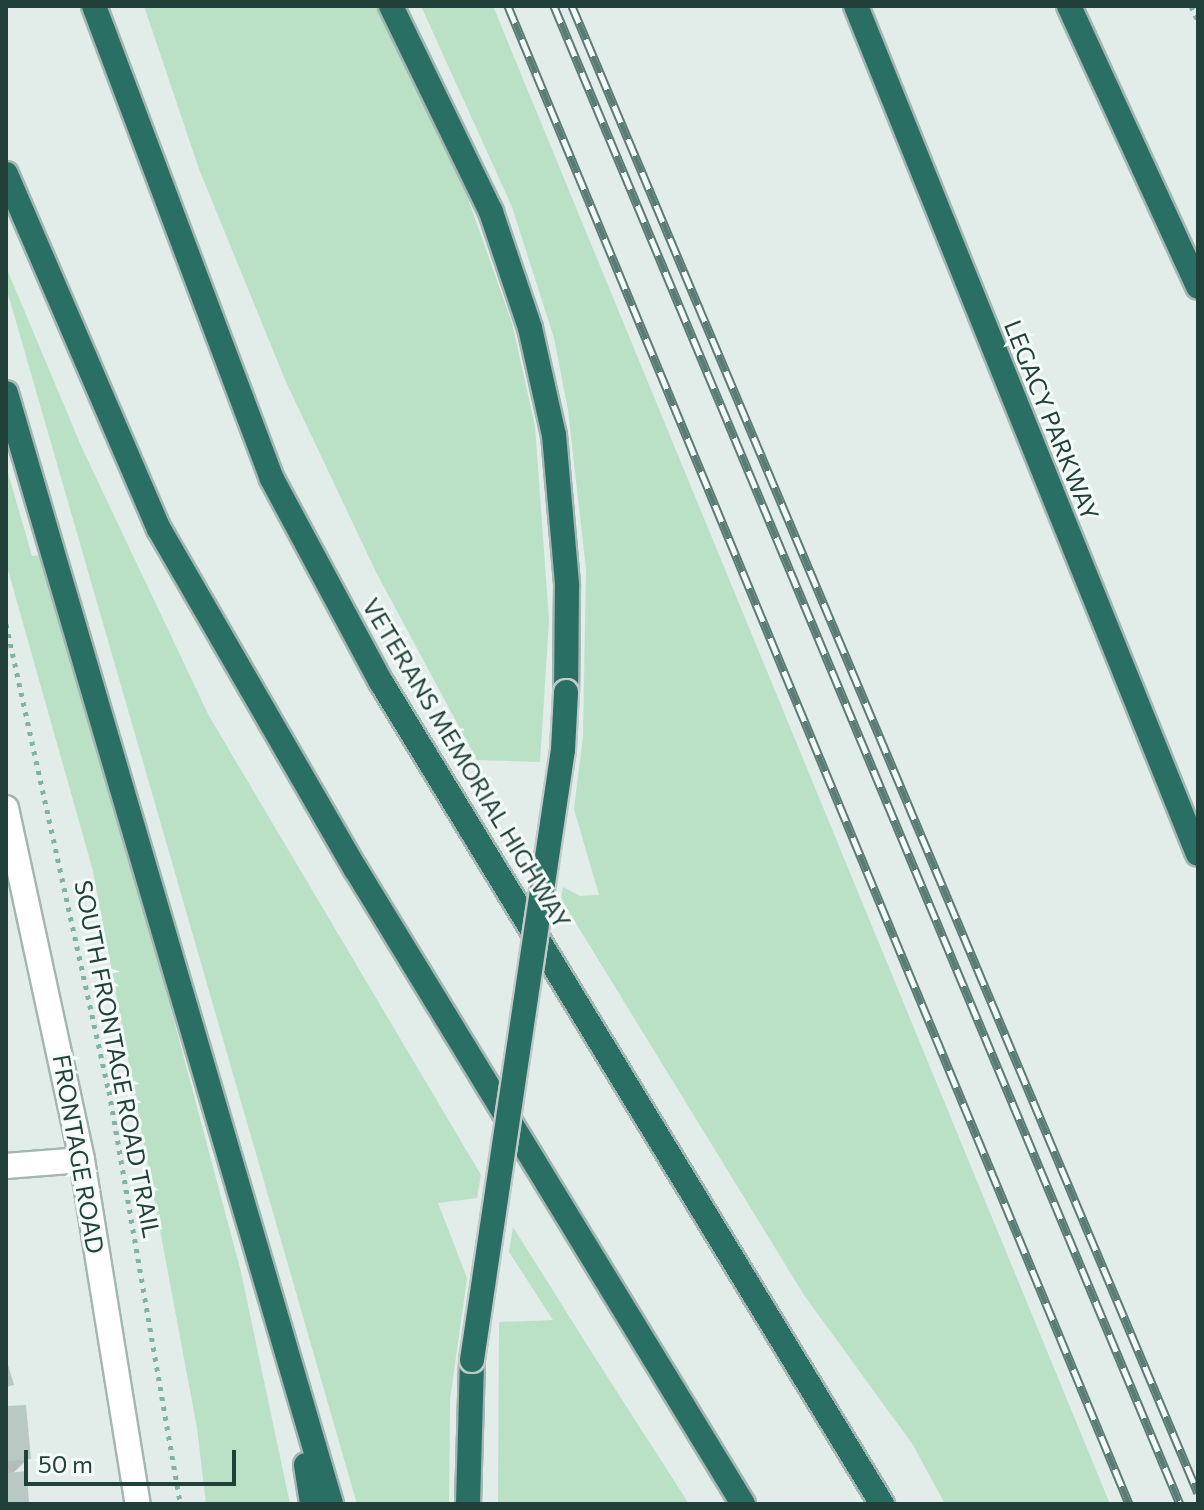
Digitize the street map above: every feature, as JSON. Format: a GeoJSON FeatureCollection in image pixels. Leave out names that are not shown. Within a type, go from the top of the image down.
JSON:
{"type":"FeatureCollection","features":[{"type":"Feature","properties":{"kind":"highway","name":"VETERANS MEMORIAL HIGHWAY"},"geometry":{"type":"LineString","coordinates":[[94,6],[272,479],[381,682],[882,1504]]}},
{"type":"Feature","properties":{"kind":"highway"},"geometry":{"type":"LineString","coordinates":[[391,6],[491,212],[530,328],[554,435],[567,585],[566,692],[558,780],[472,1360],[468,1504]]}},
{"type":"Feature","properties":{"kind":"highway","name":"LEGACY PARKWAY"},"geometry":{"type":"LineString","coordinates":[[856,6],[1198,854]]}},
{"type":"Feature","properties":{"kind":"highway"},"geometry":{"type":"LineString","coordinates":[[1069,6],[1198,287]]}},
{"type":"Feature","properties":{"kind":"highway"},"geometry":{"type":"LineString","coordinates":[[6,174],[159,529],[355,868],[743,1504]]}},
{"type":"Feature","properties":{"kind":"highway"},"geometry":{"type":"LineString","coordinates":[[6,393],[331,1504]]}},
{"type":"Feature","properties":{"kind":"highway"},"geometry":{"type":"LineString","coordinates":[[290,1364],[312,1504]]}},
{"type":"Feature","properties":{"kind":"street","name":"FRONTAGE ROAD"},"geometry":{"type":"LineString","coordinates":[[6,808],[82,1160],[138,1504]]}},
{"type":"Feature","properties":{"kind":"street"},"geometry":{"type":"LineString","coordinates":[[6,1166],[82,1160]]}},
{"type":"Feature","properties":{"kind":"path"},"geometry":{"type":"LineString","coordinates":[[1191,6],[1198,21]]}},
{"type":"Feature","properties":{"kind":"path","name":"SOUTH FRONTAGE ROAD TRAIL"},"geometry":{"type":"LineString","coordinates":[[6,624],[109,1091],[180,1504]]}},
{"type":"Feature","properties":{"kind":"green space"},"geometry":{"type":"Polygon","coordinates":[[[144,6],[378,6],[455,162],[512,323],[535,426],[549,620],[540,762],[477,760],[376,572],[286,382],[199,169],[144,6]]]}},
{"type":"Feature","properties":{"kind":"green space"},"geometry":{"type":"Polygon","coordinates":[[[421,6],[493,6],[1110,1504],[945,1504],[913,1445],[804,1295],[561,899],[563,887],[580,896],[599,895],[574,809],[583,736],[586,569],[568,410],[554,338],[512,207],[421,6]]]}},
{"type":"Feature","properties":{"kind":"green space"},"geometry":{"type":"Polygon","coordinates":[[[6,267],[82,448],[209,716],[481,1175],[477,1198],[438,1203],[467,1278],[450,1400],[449,1504],[357,1504],[6,287],[6,267]]]}},
{"type":"Feature","properties":{"kind":"green space"},"geometry":{"type":"Polygon","coordinates":[[[6,466],[32,556],[42,555],[141,897],[241,1272],[290,1504],[206,1504],[197,1428],[93,871],[6,563],[6,466]]]}},
{"type":"Feature","properties":{"kind":"green space"},"geometry":{"type":"Polygon","coordinates":[[[513,1227],[689,1504],[498,1504],[499,1322],[553,1320],[509,1252],[513,1227]]]}},
{"type":"Feature","properties":{"kind":"building"},"geometry":{"type":"Polygon","coordinates":[[[6,1358],[14,1385],[6,1387],[6,1358]]]}},
{"type":"Feature","properties":{"kind":"building"},"geometry":{"type":"Polygon","coordinates":[[[26,1405],[31,1459],[6,1461],[6,1406],[26,1405]]]}},
{"type":"Feature","properties":{"kind":"building"},"geometry":{"type":"Polygon","coordinates":[[[27,1471],[29,1504],[6,1504],[6,1473],[27,1471]]]}},
{"type":"Feature","properties":{"kind":"railway"},"geometry":{"type":"LineString","coordinates":[[508,6],[1129,1504]]}},
{"type":"Feature","properties":{"kind":"railway"},"geometry":{"type":"LineString","coordinates":[[554,6],[1180,1504]]}},
{"type":"Feature","properties":{"kind":"railway"},"geometry":{"type":"LineString","coordinates":[[572,6],[1198,1493]]}}]}
